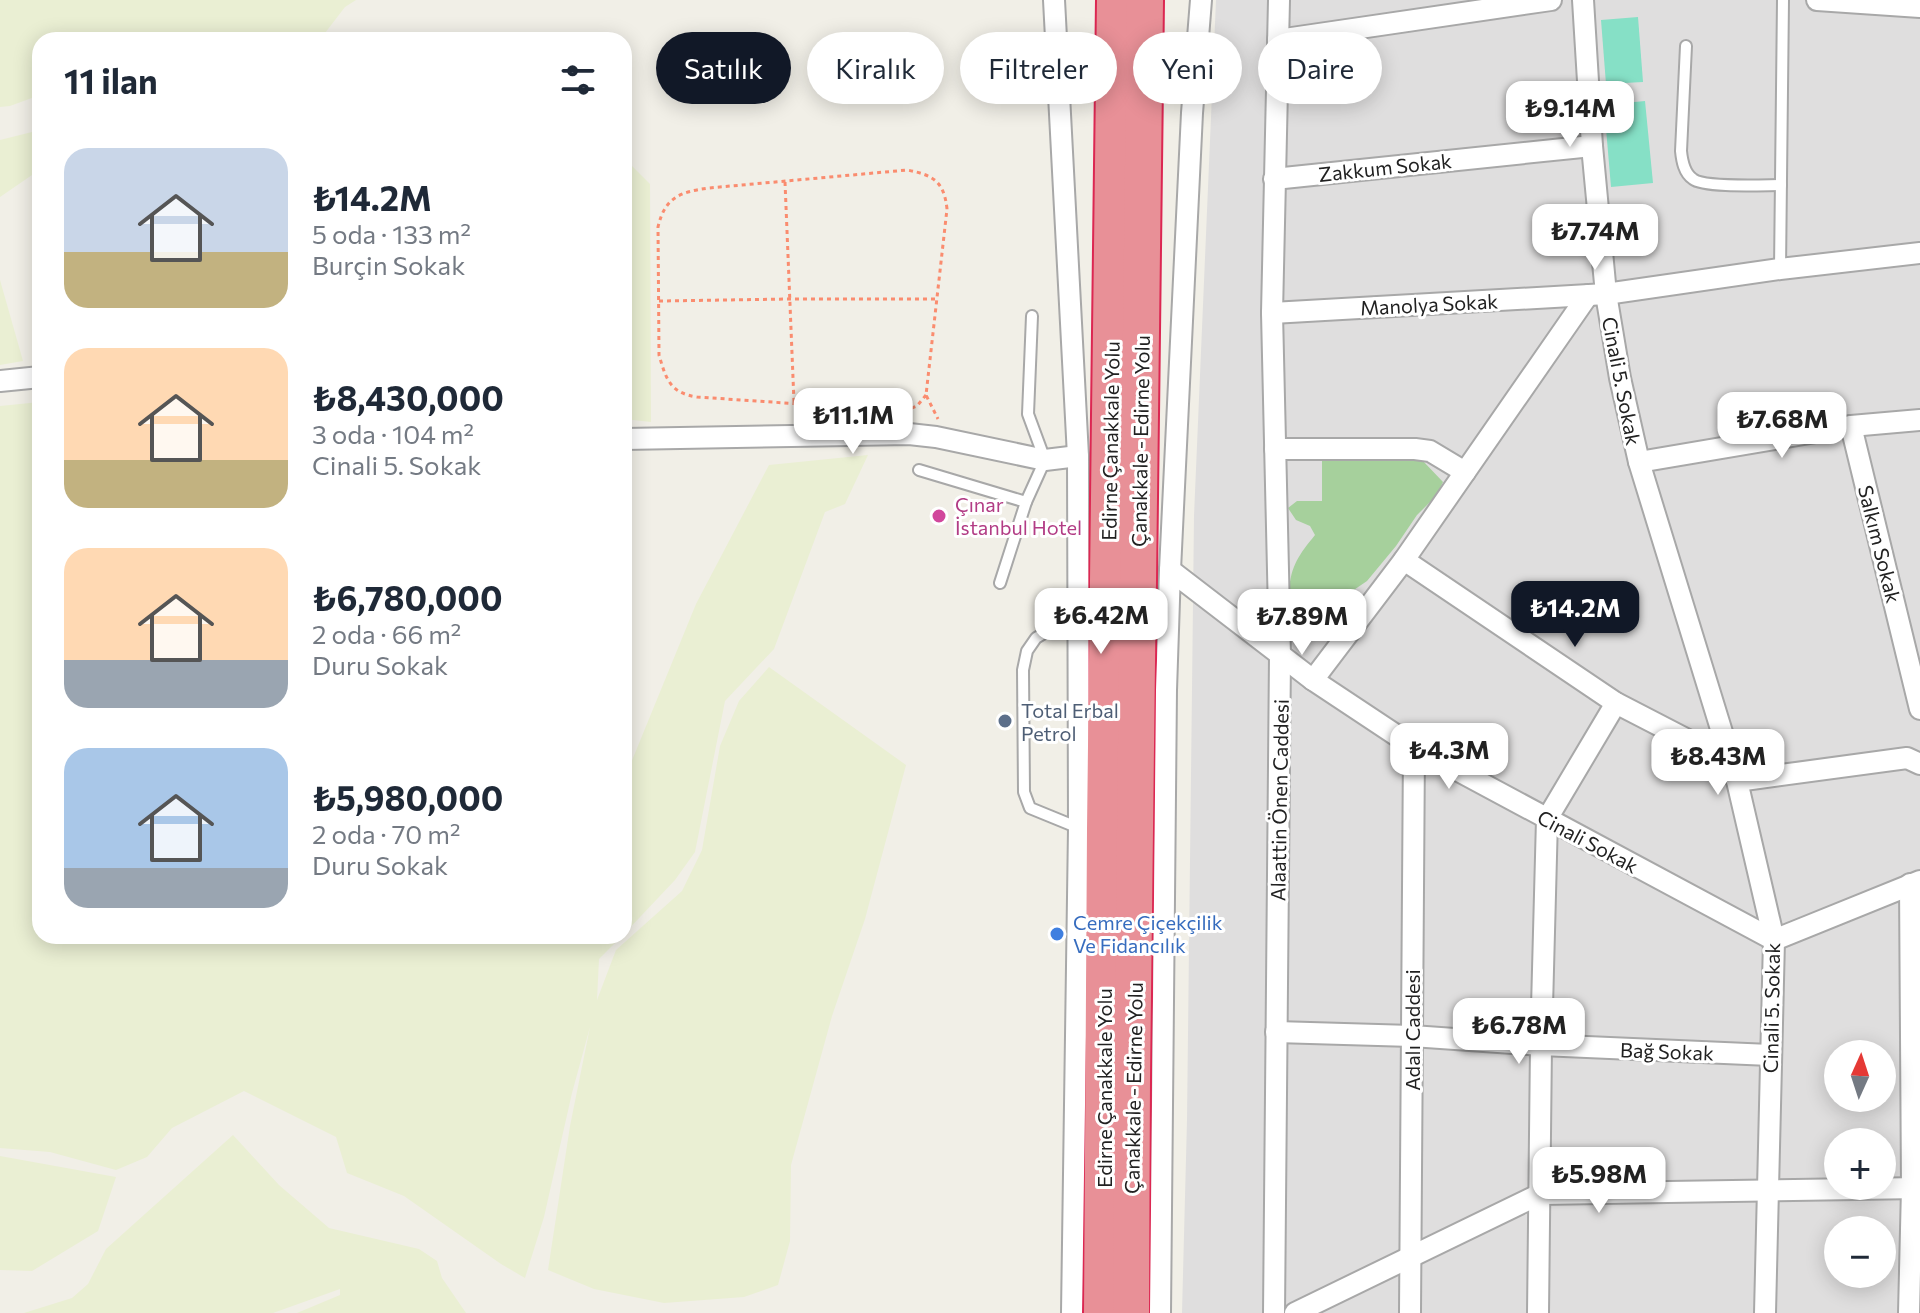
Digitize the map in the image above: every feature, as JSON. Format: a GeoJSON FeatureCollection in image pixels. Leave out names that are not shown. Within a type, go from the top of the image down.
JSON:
{"type":"FeatureCollection","features":[{"type":"Feature","properties":{"kind":"highway","name":"Edirne Çanakkale Yolu"},"geometry":{"type":"LineString","coordinates":[[1102,1313],[1092,829],[1094,609],[1115,0]]}},
{"type":"Feature","properties":{"kind":"highway","name":"Çanakkale - Edirne Yolu"},"geometry":{"type":"LineString","coordinates":[[1131,1313],[1145,0]]}},
{"type":"Feature","properties":{"kind":"street"},"geometry":{"type":"LineString","coordinates":[[1054,0],[1078,456],[1094,609]]}},
{"type":"Feature","properties":{"kind":"street"},"geometry":{"type":"LineString","coordinates":[[1160,1313],[1170,570],[1192,113],[1201,0]]}},
{"type":"Feature","properties":{"kind":"street","name":"Alaattin Önen Caddesi"},"geometry":{"type":"LineString","coordinates":[[1278,32],[1279,0]]}},
{"type":"Feature","properties":{"kind":"street"},"geometry":{"type":"LineString","coordinates":[[1333,32],[1551,0]]}},
{"type":"Feature","properties":{"kind":"street","name":"Cinali 5. Sokak"},"geometry":{"type":"LineString","coordinates":[[1583,0],[1597,294],[1639,462],[1734,772],[1774,940],[1765,1313]]}},
{"type":"Feature","properties":{"kind":"street"},"geometry":{"type":"LineString","coordinates":[[1817,0],[1920,7]]}},
{"type":"Feature","properties":{"kind":"street","name":"Alaattin Önen Caddesi"},"geometry":{"type":"LineString","coordinates":[[1274,1313],[1280,656],[1272,313],[1276,104]]}},
{"type":"Feature","properties":{"kind":"street","name":"Zakkum Sokak"},"geometry":{"type":"LineString","coordinates":[[1274,179],[1592,146]]}},
{"type":"Feature","properties":{"kind":"street","name":"Manolya Sokak"},"geometry":{"type":"LineString","coordinates":[[1272,313],[1597,294],[1920,253]]}},
{"type":"Feature","properties":{"kind":"street"},"geometry":{"type":"LineString","coordinates":[[1313,680],[1597,294]]}},
{"type":"Feature","properties":{"kind":"street"},"geometry":{"type":"LineString","coordinates":[[0,381],[32,378]]}},
{"type":"Feature","properties":{"kind":"street"},"geometry":{"type":"LineString","coordinates":[[1639,462],[1851,426],[1920,420]]}},
{"type":"Feature","properties":{"kind":"street","name":"Salkım Sokak"},"geometry":{"type":"LineString","coordinates":[[1851,426],[1920,709]]}},
{"type":"Feature","properties":{"kind":"street"},"geometry":{"type":"LineString","coordinates":[[632,439],[891,433],[923,435],[1045,460],[1078,456]]}},
{"type":"Feature","properties":{"kind":"street"},"geometry":{"type":"LineString","coordinates":[[1275,449],[1415,449],[1430,451],[1465,472]]}},
{"type":"Feature","properties":{"kind":"street"},"geometry":{"type":"LineString","coordinates":[[1404,560],[1616,703],[1734,772],[1907,758],[1920,764]]}},
{"type":"Feature","properties":{"kind":"street","name":"Cinali Sokak"},"geometry":{"type":"LineString","coordinates":[[1170,570],[1313,680],[1414,747],[1774,940]]}},
{"type":"Feature","properties":{"kind":"street"},"geometry":{"type":"LineString","coordinates":[[1538,1313],[1547,819],[1616,703]]}},
{"type":"Feature","properties":{"kind":"street","name":"Adalı Caddesi"},"geometry":{"type":"LineString","coordinates":[[1410,1313],[1414,747]]}},
{"type":"Feature","properties":{"kind":"street"},"geometry":{"type":"LineString","coordinates":[[1072,1313],[1092,829]]}},
{"type":"Feature","properties":{"kind":"street"},"geometry":{"type":"LineString","coordinates":[[1774,940],[1915,883],[1916,1188],[1909,1313]]}},
{"type":"Feature","properties":{"kind":"street","name":"Bağ Sokak"},"geometry":{"type":"LineString","coordinates":[[1276,1032],[1770,1055]]}},
{"type":"Feature","properties":{"kind":"street"},"geometry":{"type":"LineString","coordinates":[[1295,1313],[1540,1194],[1916,1188]]}},
{"type":"Feature","properties":{"kind":"lane"},"geometry":{"type":"LineString","coordinates":[[1780,269],[1783,0]]}},
{"type":"Feature","properties":{"kind":"lane"},"geometry":{"type":"LineString","coordinates":[[1686,46],[1681,151],[1688,173],[1693,180],[1709,184],[1781,185]]}},
{"type":"Feature","properties":{"kind":"lane"},"geometry":{"type":"LineString","coordinates":[[1000,583],[1026,502],[1045,460],[1028,414],[1032,316]]}},
{"type":"Feature","properties":{"kind":"lane"},"geometry":{"type":"LineString","coordinates":[[919,470],[1026,502]]}},
{"type":"Feature","properties":{"kind":"lane"},"geometry":{"type":"LineString","coordinates":[[1092,829],[1030,808],[1024,792],[1022,699],[1024,659],[1031,644],[1036,638],[1094,609]]}},
{"type":"Feature","properties":{"kind":"path"},"geometry":{"type":"LineString","coordinates":[[926,395],[917,406],[904,411],[697,397],[677,391],[669,383],[659,355],[658,227],[661,214],[668,204],[677,196],[692,191],[907,170],[932,177],[946,196],[947,209],[926,395],[949,440]]}},
{"type":"Feature","properties":{"kind":"path"},"geometry":{"type":"LineString","coordinates":[[785,182],[794,402]]}},
{"type":"Feature","properties":{"kind":"path"},"geometry":{"type":"LineString","coordinates":[[658,301],[936,299]]}},
{"type":"Feature","properties":{"kind":"shaded area"},"geometry":{"type":"Polygon","coordinates":[[[1216,0],[1920,0],[1920,1313],[1182,1313],[1194,516],[1212,104],[1242,104],[1242,32],[1215,32],[1216,0]]]}},
{"type":"Feature","properties":{"kind":"green space"},"geometry":{"type":"Polygon","coordinates":[[[0,0],[356,0],[345,7],[326,32],[32,32],[32,98],[0,107],[0,0]]]}},
{"type":"Feature","properties":{"kind":"green space"},"geometry":{"type":"Polygon","coordinates":[[[1638,17],[1643,82],[1606,84],[1601,20],[1638,17]]]}},
{"type":"Feature","properties":{"kind":"green space"},"geometry":{"type":"Polygon","coordinates":[[[1645,101],[1653,183],[1611,187],[1604,105],[1645,101]]]}},
{"type":"Feature","properties":{"kind":"green space"},"geometry":{"type":"Polygon","coordinates":[[[32,132],[32,175],[0,197],[0,140],[32,132]]]}},
{"type":"Feature","properties":{"kind":"green space"},"geometry":{"type":"Polygon","coordinates":[[[632,166],[650,184],[651,422],[632,420],[632,166]]]}},
{"type":"Feature","properties":{"kind":"green space"},"geometry":{"type":"Polygon","coordinates":[[[0,280],[23,361],[0,365],[0,280]]]}},
{"type":"Feature","properties":{"kind":"green space"},"geometry":{"type":"Polygon","coordinates":[[[32,403],[32,944],[614,944],[599,959],[597,1000],[616,950],[623,944],[632,944],[632,936],[682,891],[702,850],[720,746],[739,701],[769,667],[906,765],[865,919],[832,1016],[791,1165],[790,1241],[778,1285],[744,1297],[664,1303],[594,1289],[548,1270],[570,1126],[590,1027],[544,1217],[525,1278],[404,1196],[347,1173],[336,1137],[244,1091],[172,1128],[147,1157],[116,1170],[50,1152],[0,1148],[0,406],[32,403]]]}},
{"type":"Feature","properties":{"kind":"green space"},"geometry":{"type":"Polygon","coordinates":[[[868,455],[845,504],[825,512],[774,649],[725,701],[695,852],[675,880],[632,926],[632,760],[696,604],[769,465],[868,455]]]}},
{"type":"Feature","properties":{"kind":"green space"},"geometry":{"type":"Polygon","coordinates":[[[1394,457],[1423,461],[1443,482],[1436,496],[1417,515],[1367,581],[1342,598],[1312,598],[1289,591],[1297,561],[1315,535],[1310,526],[1296,520],[1288,508],[1297,501],[1322,501],[1322,461],[1394,457]]]}},
{"type":"Feature","properties":{"kind":"green space"},"geometry":{"type":"Polygon","coordinates":[[[233,1135],[279,1185],[329,1228],[419,1249],[437,1261],[442,1278],[466,1313],[297,1313],[340,1295],[340,1289],[273,1313],[24,1313],[72,1298],[88,1284],[106,1249],[233,1135]]]}},
{"type":"Feature","properties":{"kind":"green space"},"geometry":{"type":"Polygon","coordinates":[[[0,1156],[116,1177],[98,1231],[32,1271],[0,1270],[0,1156]]]}},
{"type":"Feature","properties":{"kind":"place","name":"Çınar İstanbul Hotel"},"geometry":{"type":"Point","coordinates":[939,516]}},
{"type":"Feature","properties":{"kind":"place","name":"Total Erbal Petrol"},"geometry":{"type":"Point","coordinates":[1005,721]}},
{"type":"Feature","properties":{"kind":"place","name":"Cemre Çiçekçilik Ve Fidancılık"},"geometry":{"type":"Point","coordinates":[1057,934]}}]}
